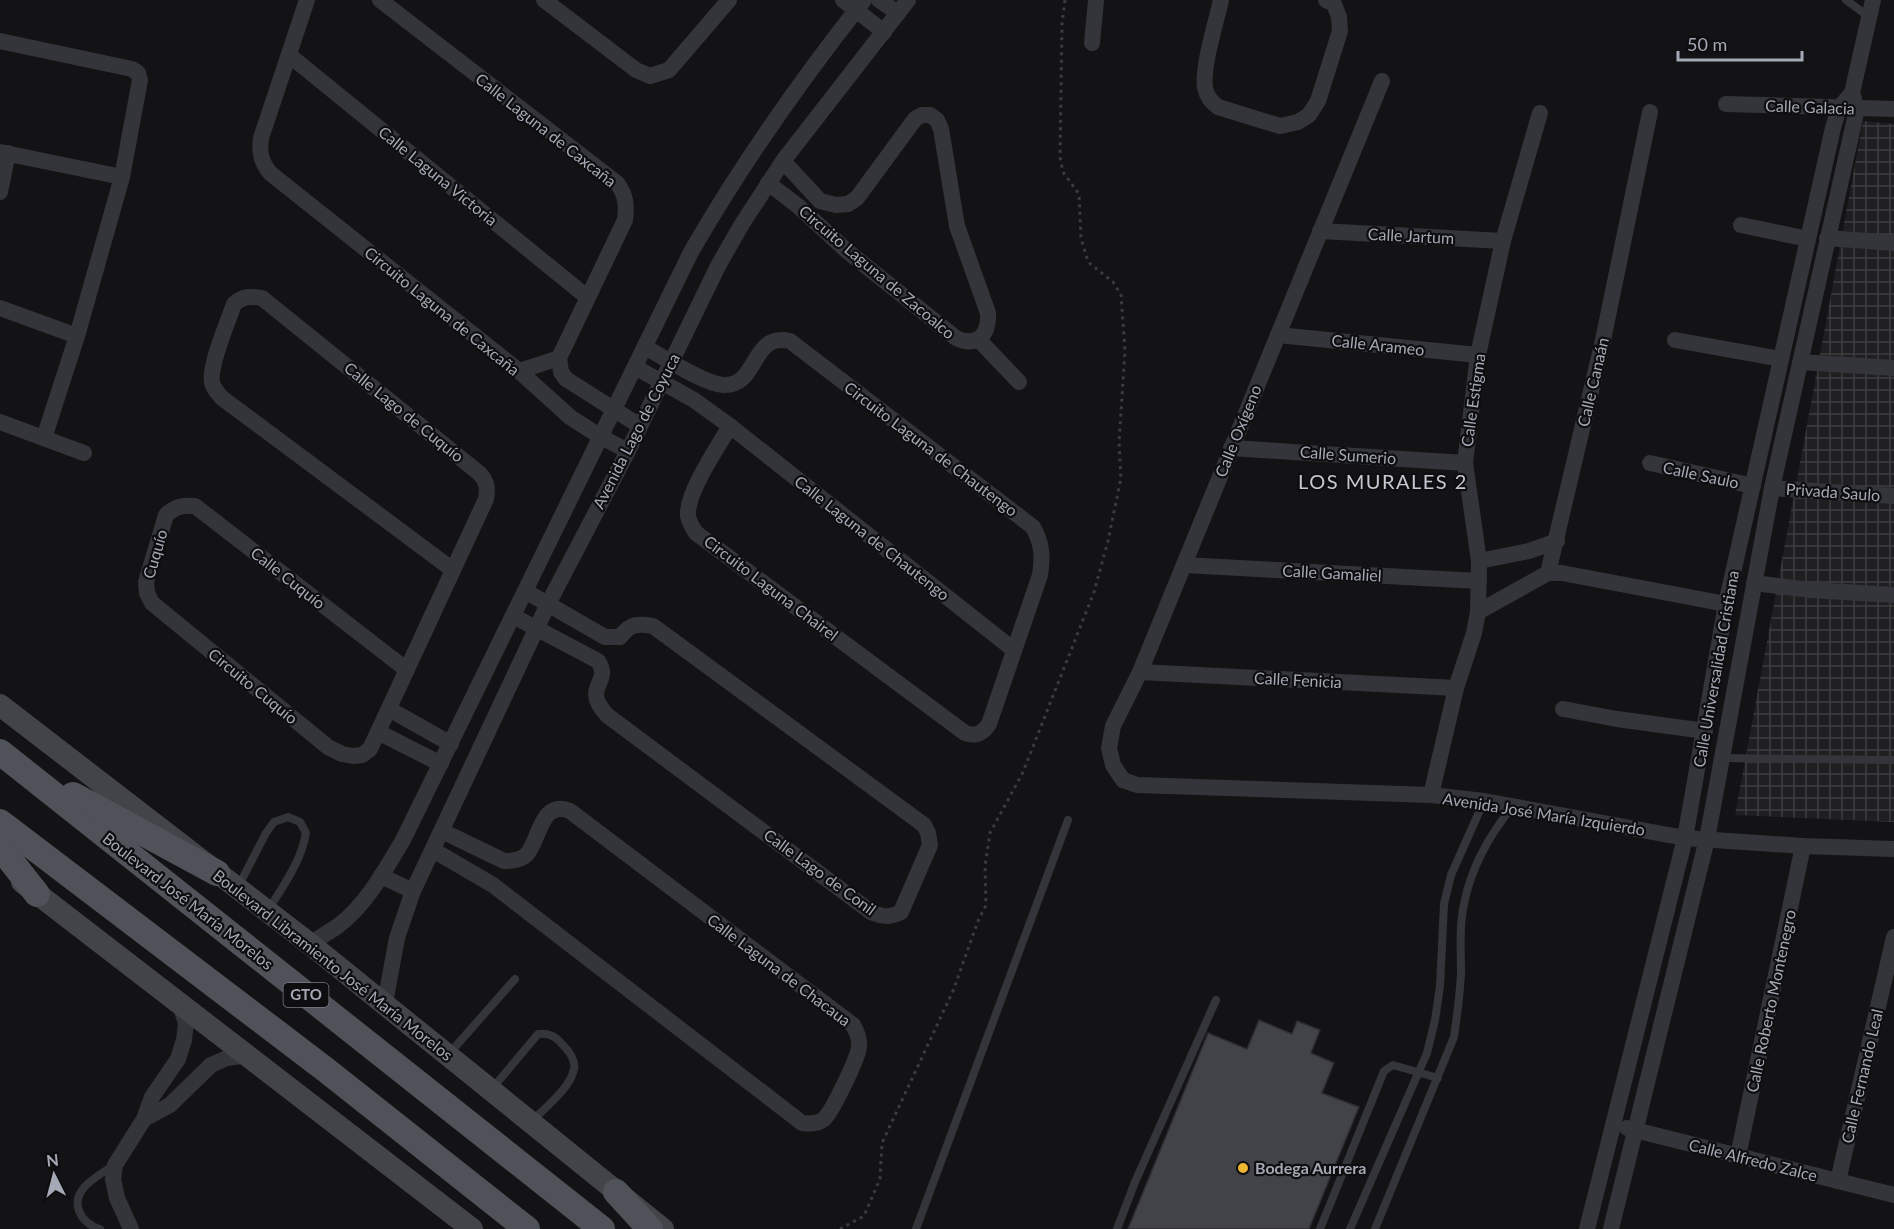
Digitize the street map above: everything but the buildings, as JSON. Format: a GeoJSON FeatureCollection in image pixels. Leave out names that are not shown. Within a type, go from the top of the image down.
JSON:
{"type":"FeatureCollection","features":[{"type":"Feature","properties":{"kind":"main road"},"geometry":{"type":"LineString","coordinates":[[5,756],[217,873]]}},
{"type":"Feature","properties":{"kind":"main road","name":"Boulevard José María Morelos"},"geometry":{"type":"LineString","coordinates":[[5,756],[602,1229]]}},
{"type":"Feature","properties":{"kind":"main road","name":"GTO"},"geometry":{"type":"LineString","coordinates":[[0,822],[326,1070],[527,1229]]}},
{"type":"Feature","properties":{"kind":"main road"},"geometry":{"type":"LineString","coordinates":[[0,847],[37,894]]}},
{"type":"Feature","properties":{"kind":"main road"},"geometry":{"type":"LineString","coordinates":[[616,1192],[650,1229]]}},
{"type":"Feature","properties":{"kind":"street"},"geometry":{"type":"LineString","coordinates":[[289,55],[307,0]]}},
{"type":"Feature","properties":{"kind":"street","name":"Calle Laguna de Caxcaña"},"geometry":{"type":"LineString","coordinates":[[380,0],[617,183],[622,190],[627,209],[625,220],[559,358]]}},
{"type":"Feature","properties":{"kind":"street"},"geometry":{"type":"LineString","coordinates":[[544,0],[636,70],[650,76],[669,70],[722,2]]}},
{"type":"Feature","properties":{"kind":"street"},"geometry":{"type":"LineString","coordinates":[[879,0],[903,6]]}},
{"type":"Feature","properties":{"kind":"street"},"geometry":{"type":"LineString","coordinates":[[1092,43],[1096,0]]}},
{"type":"Feature","properties":{"kind":"street"},"geometry":{"type":"LineString","coordinates":[[1221,0],[1204,76],[1210,100],[1218,107],[1280,126],[1298,122],[1309,115],[1318,101],[1340,31],[1339,17],[1334,4],[1326,0]]}},
{"type":"Feature","properties":{"kind":"street"},"geometry":{"type":"LineString","coordinates":[[854,3],[884,32]]}},
{"type":"Feature","properties":{"kind":"street","name":"Avenida Lago de Coyuca"},"geometry":{"type":"LineString","coordinates":[[310,944],[339,925],[359,906],[403,840],[691,252],[724,194],[854,3]]}},
{"type":"Feature","properties":{"kind":"street","name":"Avenida Lago de Coyuca"},"geometry":{"type":"LineString","coordinates":[[384,1003],[397,938],[413,891],[548,604],[628,451],[718,266],[783,161],[903,6]]}},
{"type":"Feature","properties":{"kind":"street","name":"Calle Universalidad Cristiana"},"geometry":{"type":"LineString","coordinates":[[1611,1229],[1707,839],[1772,488],[1855,101],[1870,8]]}},
{"type":"Feature","properties":{"kind":"street"},"geometry":{"type":"LineString","coordinates":[[0,41],[132,69],[138,74],[140,80],[122,177],[77,336],[44,438]]}},
{"type":"Feature","properties":{"kind":"street","name":"Circuito Laguna de Caxcaña"},"geometry":{"type":"LineString","coordinates":[[289,55],[259,150],[262,163],[270,173],[519,371],[570,417],[628,451]]}},
{"type":"Feature","properties":{"kind":"street","name":"Calle Laguna Victoria"},"geometry":{"type":"LineString","coordinates":[[289,55],[587,297]]}},
{"type":"Feature","properties":{"kind":"street","name":"Calle Oxígeno"},"geometry":{"type":"LineString","coordinates":[[1123,780],[1113,765],[1109,748],[1113,726],[1140,672],[1382,81]]}},
{"type":"Feature","properties":{"kind":"street","name":"Calle Galacia"},"geometry":{"type":"LineString","coordinates":[[1726,104],[1839,108],[1855,101],[1894,109]]}},
{"type":"Feature","properties":{"kind":"street","name":"Calle Universalidad Cristiana"},"geometry":{"type":"LineString","coordinates":[[1587,1229],[1685,838],[1726,604],[1839,108]]}},
{"type":"Feature","properties":{"kind":"street","name":"Calle Canaán"},"geometry":{"type":"LineString","coordinates":[[1548,573],[1603,340],[1650,112]]}},
{"type":"Feature","properties":{"kind":"street","name":"Calle Estigma"},"geometry":{"type":"LineString","coordinates":[[1431,795],[1456,688],[1474,633],[1478,612],[1479,561],[1465,463],[1478,355],[1503,242],[1540,113]]}},
{"type":"Feature","properties":{"kind":"street","name":"Circuito Laguna de Zacoalco"},"geometry":{"type":"LineString","coordinates":[[768,183],[798,206],[847,251],[956,338],[970,342],[985,333],[989,325],[988,313],[957,226],[941,129],[937,120],[930,115],[922,115],[915,119],[857,198],[848,204],[829,205],[820,201],[783,161]]}},
{"type":"Feature","properties":{"kind":"street"},"geometry":{"type":"LineString","coordinates":[[0,192],[4,152],[122,177]]}},
{"type":"Feature","properties":{"kind":"street"},"geometry":{"type":"LineString","coordinates":[[1741,225],[1808,239]]}},
{"type":"Feature","properties":{"kind":"street","name":"Calle Jartum"},"geometry":{"type":"LineString","coordinates":[[1320,231],[1503,242]]}},
{"type":"Feature","properties":{"kind":"street"},"geometry":{"type":"LineString","coordinates":[[1827,238],[1894,243]]}},
{"type":"Feature","properties":{"kind":"street","name":"Calle Lago de Cuquío"},"geometry":{"type":"LineString","coordinates":[[370,749],[486,499],[488,490],[486,480],[262,298],[250,296],[239,299],[234,304],[212,368],[214,389],[222,398],[453,570]]}},
{"type":"Feature","properties":{"kind":"street"},"geometry":{"type":"LineString","coordinates":[[0,308],[77,336]]}},
{"type":"Feature","properties":{"kind":"street","name":"Calle Arameo"},"geometry":{"type":"LineString","coordinates":[[1278,335],[1478,355]]}},
{"type":"Feature","properties":{"kind":"street","name":"Circuito Laguna de Chautengo"},"geometry":{"type":"LineString","coordinates":[[645,347],[721,385],[733,384],[744,377],[766,345],[777,339],[790,340],[1033,527],[1042,548],[1043,561],[1040,575],[989,724],[982,732],[975,735]]}},
{"type":"Feature","properties":{"kind":"street"},"geometry":{"type":"LineString","coordinates":[[978,339],[1019,382]]}},
{"type":"Feature","properties":{"kind":"street"},"geometry":{"type":"LineString","coordinates":[[1675,340],[1781,359]]}},
{"type":"Feature","properties":{"kind":"street"},"geometry":{"type":"LineString","coordinates":[[519,371],[559,358],[561,372],[566,379],[640,426]]}},
{"type":"Feature","properties":{"kind":"street"},"geometry":{"type":"LineString","coordinates":[[1800,362],[1894,368]]}},
{"type":"Feature","properties":{"kind":"street"},"geometry":{"type":"LineString","coordinates":[[635,368],[694,400],[730,426]]}},
{"type":"Feature","properties":{"kind":"street"},"geometry":{"type":"LineString","coordinates":[[0,422],[84,453]]}},
{"type":"Feature","properties":{"kind":"street","name":"Calle Laguna de Chautengo"},"geometry":{"type":"LineString","coordinates":[[730,426],[1014,650]]}},
{"type":"Feature","properties":{"kind":"street","name":"Circuito Laguna Chairel"},"geometry":{"type":"LineString","coordinates":[[730,426],[693,492],[688,514],[696,533],[965,733],[975,735]]}},
{"type":"Feature","properties":{"kind":"street","name":"Calle Sumerio"},"geometry":{"type":"LineString","coordinates":[[1231,448],[1465,463]]}},
{"type":"Feature","properties":{"kind":"street","name":"Calle Saulo"},"geometry":{"type":"LineString","coordinates":[[1650,463],[1753,486]]}},
{"type":"Feature","properties":{"kind":"street","name":"Privada Saulo"},"geometry":{"type":"LineString","coordinates":[[1772,488],[1894,496]]}},
{"type":"Feature","properties":{"kind":"street","name":"Calle Cuquío"},"geometry":{"type":"LineString","coordinates":[[166,515],[174,508],[183,505],[195,506],[407,670]]}},
{"type":"Feature","properties":{"kind":"street","name":"Cuquío"},"geometry":{"type":"LineString","coordinates":[[147,593],[146,582],[166,515]]}},
{"type":"Feature","properties":{"kind":"street"},"geometry":{"type":"LineString","coordinates":[[1479,561],[1529,551],[1557,541]]}},
{"type":"Feature","properties":{"kind":"street","name":"Calle Gamaliel"},"geometry":{"type":"LineString","coordinates":[[1184,565],[1479,581]]}},
{"type":"Feature","properties":{"kind":"street"},"geometry":{"type":"LineString","coordinates":[[1478,612],[1548,573],[1562,573],[1726,604]]}},
{"type":"Feature","properties":{"kind":"street"},"geometry":{"type":"LineString","coordinates":[[1754,583],[1811,590],[1894,595]]}},
{"type":"Feature","properties":{"kind":"street","name":"Calle Lago de Conil"},"geometry":{"type":"LineString","coordinates":[[513,616],[598,661],[603,674],[596,695],[601,709],[608,716],[871,912],[886,917],[901,912],[930,845],[924,825],[653,626],[637,625],[627,628],[620,637],[605,637],[525,591]]}},
{"type":"Feature","properties":{"kind":"street","name":"Circuito Cuquío"},"geometry":{"type":"LineString","coordinates":[[147,593],[152,603],[328,747],[352,756],[370,749]]}},
{"type":"Feature","properties":{"kind":"street","name":"Calle Fenicia"},"geometry":{"type":"LineString","coordinates":[[1140,672],[1456,688]]}},
{"type":"Feature","properties":{"kind":"street","name":"Boulevard Libramiento José María Morelos"},"geometry":{"type":"LineString","coordinates":[[0,705],[310,944],[663,1229]]}},
{"type":"Feature","properties":{"kind":"street"},"geometry":{"type":"LineString","coordinates":[[1563,709],[1705,731]]}},
{"type":"Feature","properties":{"kind":"street"},"geometry":{"type":"LineString","coordinates":[[389,710],[451,744]]}},
{"type":"Feature","properties":{"kind":"street"},"geometry":{"type":"LineString","coordinates":[[378,732],[441,764]]}},
{"type":"Feature","properties":{"kind":"street","name":"Avenida José María Izquierdo"},"geometry":{"type":"LineString","coordinates":[[1123,780],[1137,785],[1431,795],[1484,801],[1685,838],[1894,849]]}},
{"type":"Feature","properties":{"kind":"street","name":"Calle Laguna de Chacaua"},"geometry":{"type":"LineString","coordinates":[[433,850],[494,885],[802,1123],[819,1122],[830,1113],[859,1051],[859,1037],[853,1025],[570,811],[558,808],[549,813],[527,854],[513,861],[504,861]]}},
{"type":"Feature","properties":{"kind":"street"},"geometry":{"type":"LineString","coordinates":[[442,831],[504,861],[494,885]]}},
{"type":"Feature","properties":{"kind":"street","name":"Calle Roberto Montenegro"},"geometry":{"type":"LineString","coordinates":[[1738,1156],[1803,846]]}},
{"type":"Feature","properties":{"kind":"street"},"geometry":{"type":"LineString","coordinates":[[0,865],[472,1229]]}},
{"type":"Feature","properties":{"kind":"street"},"geometry":{"type":"LineString","coordinates":[[381,876],[413,891]]}},
{"type":"Feature","properties":{"kind":"street","name":"Calle Fernando Leal"},"geometry":{"type":"LineString","coordinates":[[1838,1181],[1894,937]]}},
{"type":"Feature","properties":{"kind":"street"},"geometry":{"type":"LineString","coordinates":[[131,1229],[117,1198],[112,1179],[115,1165],[144,1119],[153,1097],[178,1059],[186,1023],[179,1002]]}},
{"type":"Feature","properties":{"kind":"street"},"geometry":{"type":"LineString","coordinates":[[144,1119],[170,1105],[212,1065],[227,1058],[248,1055]]}},
{"type":"Feature","properties":{"kind":"street","name":"Calle Alfredo Zalce"},"geometry":{"type":"LineString","coordinates":[[1612,1124],[1894,1195]]}},
{"type":"Feature","properties":{"kind":"lane"},"geometry":{"type":"LineString","coordinates":[[1846,0],[1870,8]]}},
{"type":"Feature","properties":{"kind":"lane"},"geometry":{"type":"LineString","coordinates":[[1722,758],[1894,760]]}},
{"type":"Feature","properties":{"kind":"lane"},"geometry":{"type":"LineString","coordinates":[[1350,1229],[1426,1053],[1435,1020],[1440,986],[1444,904],[1451,875],[1484,801]]}},
{"type":"Feature","properties":{"kind":"lane"},"geometry":{"type":"LineString","coordinates":[[1375,1229],[1454,1037],[1459,1005],[1460,934],[1464,903],[1473,873],[1486,844],[1513,806]]}},
{"type":"Feature","properties":{"kind":"lane"},"geometry":{"type":"LineString","coordinates":[[237,889],[274,822],[288,817],[300,822],[306,833],[304,846],[297,864],[267,912]]}},
{"type":"Feature","properties":{"kind":"lane"},"geometry":{"type":"LineString","coordinates":[[916,1229],[1068,820]]}},
{"type":"Feature","properties":{"kind":"lane"},"geometry":{"type":"LineString","coordinates":[[448,1055],[515,979]]}},
{"type":"Feature","properties":{"kind":"lane"},"geometry":{"type":"LineString","coordinates":[[1117,1229],[1135,1182],[1216,1000]]}},
{"type":"Feature","properties":{"kind":"lane"},"geometry":{"type":"LineString","coordinates":[[490,1090],[538,1034],[547,1033],[556,1038],[574,1060],[574,1070],[564,1089],[531,1123]]}},
{"type":"Feature","properties":{"kind":"lane"},"geometry":{"type":"LineString","coordinates":[[1320,1229],[1384,1071],[1393,1065],[1438,1078]]}},
{"type":"Feature","properties":{"kind":"lane"},"geometry":{"type":"LineString","coordinates":[[100,1229],[91,1226],[82,1218],[78,1201],[84,1186],[115,1165]]}},
{"type":"Feature","properties":{"kind":"lane"},"geometry":{"type":"LineString","coordinates":[[126,1229],[131,1229]]}},
{"type":"Feature","properties":{"kind":"shaded area"},"geometry":{"type":"Polygon","coordinates":[[[1863,121],[1894,124],[1894,822],[1735,815],[1863,121]]]}},
{"type":"Feature","properties":{"kind":"place","name":"Bodega Aurrera"},"geometry":{"type":"Point","coordinates":[1243,1168]}},
{"type":"Feature","properties":{"kind":"district","name":"LOS MURALES 2"},"geometry":{"type":"Point","coordinates":[1383,482]}}]}
